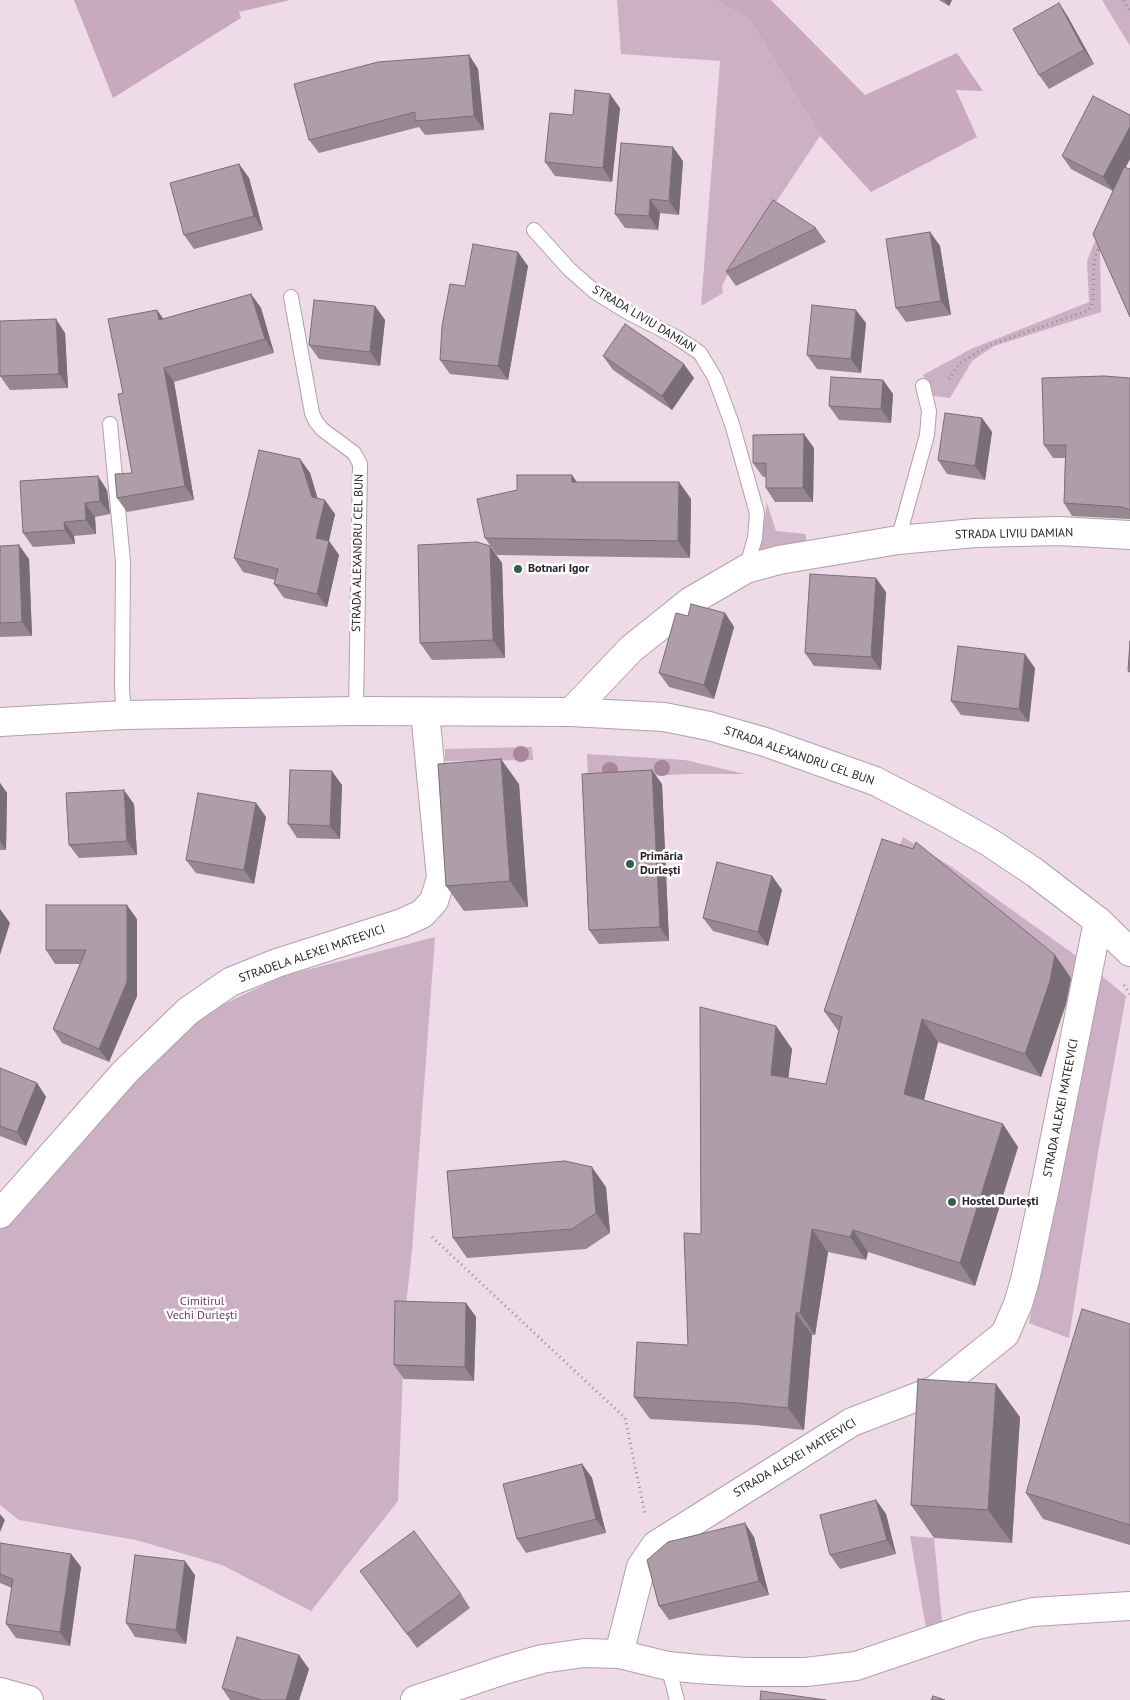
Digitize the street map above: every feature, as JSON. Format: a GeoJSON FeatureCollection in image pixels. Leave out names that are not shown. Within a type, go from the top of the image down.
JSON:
{"type":"FeatureCollection","features":[{"type":"Feature","properties":{"kind":"street","name":"STRADA LIVIU DAMIAN"},"geometry":{"type":"LineString","coordinates":[[571,712],[631,649],[691,601],[746,569],[779,560],[898,540],[975,533],[1059,531],[1130,536]]}},
{"type":"Feature","properties":{"kind":"street","name":"STRADA ALEXANDRU CEL BUN"},"geometry":{"type":"LineString","coordinates":[[0,722],[124,715],[356,711],[571,712],[664,717],[709,726],[764,742],[875,781],[939,814],[989,842],[1034,872],[1098,921],[1130,952]]}},
{"type":"Feature","properties":{"kind":"street","name":"STRADELA ALEXEI MATEEVICI"},"geometry":{"type":"LineString","coordinates":[[0,1214],[125,1072],[188,1012],[230,982],[277,963],[402,923],[422,914],[434,901],[441,878],[425,712]]}},
{"type":"Feature","properties":{"kind":"street","name":"STRADA ALEXEI MATEEVICI"},"geometry":{"type":"LineString","coordinates":[[619,1654],[641,1567],[656,1546],[852,1422],[934,1390],[1005,1334],[1018,1304],[1025,1280],[1098,921]]}},
{"type":"Feature","properties":{"kind":"street"},"geometry":{"type":"LineString","coordinates":[[415,1700],[542,1659],[584,1654],[619,1654],[668,1666],[747,1672],[814,1671],[856,1666],[974,1626],[1033,1612],[1130,1606]]}},
{"type":"Feature","properties":{"kind":"street"},"geometry":{"type":"LineString","coordinates":[[0,1692],[29,1700]]}},
{"type":"Feature","properties":{"kind":"lane","name":"STRADA LIVIU DAMIAN"},"geometry":{"type":"LineString","coordinates":[[534,230],[569,269],[595,292],[629,313],[676,337],[700,353],[715,378],[732,424],[757,513],[755,538],[746,569]]}},
{"type":"Feature","properties":{"kind":"lane","name":"STRADA ALEXANDRU CEL BUN"},"geometry":{"type":"LineString","coordinates":[[291,298],[312,413],[316,422],[323,430],[354,453],[360,464],[356,711]]}},
{"type":"Feature","properties":{"kind":"lane"},"geometry":{"type":"LineString","coordinates":[[898,540],[927,435],[929,411],[923,386]]}},
{"type":"Feature","properties":{"kind":"lane"},"geometry":{"type":"LineString","coordinates":[[110,424],[123,562],[122,688],[124,715]]}},
{"type":"Feature","properties":{"kind":"lane"},"geometry":{"type":"LineString","coordinates":[[668,1666],[677,1700]]}},
{"type":"Feature","properties":{"kind":"path"},"geometry":{"type":"LineString","coordinates":[[1124,0],[1130,12]]}},
{"type":"Feature","properties":{"kind":"path"},"geometry":{"type":"LineString","coordinates":[[929,411],[960,363],[990,345],[1087,311],[1091,307],[1094,262],[1103,235]]}},
{"type":"Feature","properties":{"kind":"path"},"geometry":{"type":"LineString","coordinates":[[1091,955],[1120,980],[1130,994]]}},
{"type":"Feature","properties":{"kind":"path"},"geometry":{"type":"LineString","coordinates":[[432,1237],[625,1418],[644,1511],[656,1546]]}},
{"type":"Feature","properties":{"kind":"green space"},"geometry":{"type":"Polygon","coordinates":[[[617,0],[715,0],[750,20],[820,136],[727,276],[722,286],[723,293],[701,306],[720,61],[621,54],[617,0]]]}},
{"type":"Feature","properties":{"kind":"green space"},"geometry":{"type":"Polygon","coordinates":[[[1102,0],[1130,0],[1130,46],[1102,0]]]}},
{"type":"Feature","properties":{"kind":"green space"},"geometry":{"type":"Polygon","coordinates":[[[1130,170],[1100,252],[1101,312],[994,346],[972,361],[950,398],[932,396],[923,375],[971,349],[1089,302],[1087,262],[1130,170]]]}},
{"type":"Feature","properties":{"kind":"green space"},"geometry":{"type":"Polygon","coordinates":[[[767,503],[776,531],[806,534],[806,545],[759,556],[767,503]]]}},
{"type":"Feature","properties":{"kind":"green space"},"geometry":{"type":"Polygon","coordinates":[[[532,747],[533,760],[445,761],[445,749],[532,747]]]}},
{"type":"Feature","properties":{"kind":"green space"},"geometry":{"type":"Polygon","coordinates":[[[587,754],[685,760],[745,774],[688,774],[588,779],[587,754]]]}},
{"type":"Feature","properties":{"kind":"green space"},"geometry":{"type":"Polygon","coordinates":[[[903,837],[952,867],[1082,960],[1080,985],[931,864],[898,849],[903,837]]]}},
{"type":"Feature","properties":{"kind":"green space","name":"Cimitirul Vechi Durlești"},"geometry":{"type":"Polygon","coordinates":[[[435,937],[412,1250],[405,1315],[398,1501],[311,1611],[222,1565],[136,1540],[19,1520],[0,1505],[0,1230],[155,1059],[205,1013],[283,976],[435,937]]]}},
{"type":"Feature","properties":{"kind":"green space"},"geometry":{"type":"Polygon","coordinates":[[[1102,976],[1126,996],[1098,1152],[1069,1338],[1029,1323],[1102,976]]]}},
{"type":"Feature","properties":{"kind":"green space"},"geometry":{"type":"Polygon","coordinates":[[[910,1536],[934,1538],[942,1622],[926,1628],[910,1536]]]}},
{"type":"Feature","properties":{"kind":"shaded area"},"geometry":{"type":"Polygon","coordinates":[[[74,0],[290,0],[239,12],[241,18],[113,98],[74,0]]]}},
{"type":"Feature","properties":{"kind":"shaded area"},"geometry":{"type":"Polygon","coordinates":[[[715,0],[771,0],[865,95],[957,53],[983,91],[956,90],[977,137],[871,192],[820,136],[750,20],[715,0]]]}},
{"type":"Feature","properties":{"kind":"building"},"geometry":{"type":"Polygon","coordinates":[[[1059,3],[1084,50],[1039,75],[1013,29],[1059,3]]]}},
{"type":"Feature","properties":{"kind":"building"},"geometry":{"type":"Polygon","coordinates":[[[469,55],[474,116],[415,121],[415,112],[309,140],[294,84],[378,62],[469,55]]]}},
{"type":"Feature","properties":{"kind":"building"},"geometry":{"type":"Polygon","coordinates":[[[575,90],[610,94],[603,168],[545,162],[550,113],[573,115],[575,90]]]}},
{"type":"Feature","properties":{"kind":"building"},"geometry":{"type":"Polygon","coordinates":[[[1093,96],[1130,115],[1130,127],[1103,177],[1062,156],[1093,96]]]}},
{"type":"Feature","properties":{"kind":"building"},"geometry":{"type":"Polygon","coordinates":[[[621,143],[673,147],[669,201],[650,199],[649,216],[615,214],[621,143]]]}},
{"type":"Feature","properties":{"kind":"building"},"geometry":{"type":"Polygon","coordinates":[[[239,164],[254,216],[184,235],[170,183],[239,164]]]}},
{"type":"Feature","properties":{"kind":"building"},"geometry":{"type":"Polygon","coordinates":[[[1124,167],[1130,169],[1130,317],[1093,234],[1124,167]]]}},
{"type":"Feature","properties":{"kind":"building"},"geometry":{"type":"Polygon","coordinates":[[[773,200],[816,228],[726,272],[773,200]]]}},
{"type":"Feature","properties":{"kind":"building"},"geometry":{"type":"Polygon","coordinates":[[[930,232],[941,301],[896,308],[886,239],[930,232]]]}},
{"type":"Feature","properties":{"kind":"building"},"geometry":{"type":"Polygon","coordinates":[[[473,244],[518,252],[498,366],[440,360],[442,326],[450,284],[465,286],[473,244]]]}},
{"type":"Feature","properties":{"kind":"building"},"geometry":{"type":"Polygon","coordinates":[[[251,294],[265,339],[164,368],[185,486],[117,498],[115,474],[132,473],[118,394],[123,393],[108,319],[157,310],[159,320],[251,294]]]}},
{"type":"Feature","properties":{"kind":"building"},"geometry":{"type":"Polygon","coordinates":[[[314,300],[375,306],[370,352],[309,345],[314,300]]]}},
{"type":"Feature","properties":{"kind":"building"},"geometry":{"type":"Polygon","coordinates":[[[812,305],[856,310],[851,359],[807,355],[812,305]]]}},
{"type":"Feature","properties":{"kind":"building"},"geometry":{"type":"Polygon","coordinates":[[[56,319],[59,374],[0,376],[0,321],[56,319]]]}},
{"type":"Feature","properties":{"kind":"building"},"geometry":{"type":"Polygon","coordinates":[[[625,324],[684,364],[662,396],[603,356],[625,324]]]}},
{"type":"Feature","properties":{"kind":"building"},"geometry":{"type":"Polygon","coordinates":[[[1104,376],[1130,378],[1130,510],[1122,507],[1064,503],[1066,445],[1044,445],[1042,378],[1104,376]]]}},
{"type":"Feature","properties":{"kind":"building"},"geometry":{"type":"Polygon","coordinates":[[[831,377],[883,380],[881,409],[829,406],[831,377]]]}},
{"type":"Feature","properties":{"kind":"building"},"geometry":{"type":"Polygon","coordinates":[[[945,413],[982,418],[975,466],[938,460],[945,413]]]}},
{"type":"Feature","properties":{"kind":"building"},"geometry":{"type":"Polygon","coordinates":[[[804,434],[803,488],[766,488],[766,463],[753,463],[753,435],[804,434]]]}},
{"type":"Feature","properties":{"kind":"building"},"geometry":{"type":"Polygon","coordinates":[[[259,450],[300,459],[312,497],[325,500],[316,538],[329,541],[317,594],[274,584],[278,569],[234,558],[259,450]]]}},
{"type":"Feature","properties":{"kind":"building"},"geometry":{"type":"Polygon","coordinates":[[[517,475],[572,475],[572,482],[679,482],[678,541],[485,538],[477,499],[517,490],[517,475]]]}},
{"type":"Feature","properties":{"kind":"building"},"geometry":{"type":"Polygon","coordinates":[[[98,476],[100,501],[85,503],[86,520],[64,522],[65,530],[23,533],[20,481],[98,476]]]}},
{"type":"Feature","properties":{"kind":"building"},"geometry":{"type":"Polygon","coordinates":[[[477,542],[490,546],[493,640],[420,643],[418,545],[477,542]]]}},
{"type":"Feature","properties":{"kind":"building"},"geometry":{"type":"Polygon","coordinates":[[[19,545],[22,622],[0,623],[0,546],[19,545]]]}},
{"type":"Feature","properties":{"kind":"building"},"geometry":{"type":"Polygon","coordinates":[[[810,574],[876,578],[871,657],[805,653],[810,574]]]}},
{"type":"Feature","properties":{"kind":"building"},"geometry":{"type":"Polygon","coordinates":[[[691,604],[725,613],[704,685],[659,673],[676,613],[688,616],[691,604]]]}},
{"type":"Feature","properties":{"kind":"building"},"geometry":{"type":"Polygon","coordinates":[[[1130,641],[1130,672],[1128,671],[1130,641]]]}},
{"type":"Feature","properties":{"kind":"building"},"geometry":{"type":"Polygon","coordinates":[[[958,646],[1025,654],[1019,709],[951,701],[958,646]]]}},
{"type":"Feature","properties":{"kind":"building"},"geometry":{"type":"Polygon","coordinates":[[[501,759],[510,881],[446,886],[438,764],[501,759]]]}},
{"type":"Feature","properties":{"kind":"building"},"geometry":{"type":"Polygon","coordinates":[[[290,770],[332,771],[330,826],[288,824],[290,770]]]}},
{"type":"Feature","properties":{"kind":"building","name":"Primăria Durlești"},"geometry":{"type":"Polygon","coordinates":[[[652,770],[660,927],[589,930],[582,774],[652,770]]]}},
{"type":"Feature","properties":{"kind":"building"},"geometry":{"type":"Polygon","coordinates":[[[124,790],[127,841],[69,845],[66,793],[124,790]]]}},
{"type":"Feature","properties":{"kind":"building"},"geometry":{"type":"Polygon","coordinates":[[[198,793],[256,803],[244,870],[186,860],[198,793]]]}},
{"type":"Feature","properties":{"kind":"building"},"geometry":{"type":"Polygon","coordinates":[[[882,839],[913,849],[916,842],[1055,955],[1050,981],[1025,1054],[922,1019],[904,1094],[1003,1124],[960,1263],[853,1230],[850,1237],[812,1229],[800,1313],[796,1313],[788,1408],[634,1397],[637,1342],[688,1345],[684,1233],[701,1234],[700,1007],[776,1026],[771,1075],[826,1084],[842,1017],[824,1011],[882,839]]]}},
{"type":"Feature","properties":{"kind":"building"},"geometry":{"type":"Polygon","coordinates":[[[717,862],[772,876],[758,932],[703,918],[717,862]]]}},
{"type":"Feature","properties":{"kind":"building"},"geometry":{"type":"Polygon","coordinates":[[[46,905],[127,905],[127,982],[99,1049],[53,1029],[86,950],[46,950],[46,905]]]}},
{"type":"Feature","properties":{"kind":"building"},"geometry":{"type":"Polygon","coordinates":[[[0,1068],[37,1083],[17,1132],[0,1126],[0,1068]]]}},
{"type":"Feature","properties":{"kind":"building"},"geometry":{"type":"Polygon","coordinates":[[[565,1161],[592,1167],[596,1213],[572,1229],[453,1238],[447,1171],[565,1161]]]}},
{"type":"Feature","properties":{"kind":"building"},"geometry":{"type":"Polygon","coordinates":[[[395,1301],[466,1303],[465,1367],[394,1365],[395,1301]]]}},
{"type":"Feature","properties":{"kind":"building"},"geometry":{"type":"Polygon","coordinates":[[[1082,1309],[1130,1324],[1130,1525],[1026,1493],[1082,1309]]]}},
{"type":"Feature","properties":{"kind":"building"},"geometry":{"type":"Polygon","coordinates":[[[918,1379],[996,1384],[988,1510],[911,1505],[918,1379]]]}},
{"type":"Feature","properties":{"kind":"building"},"geometry":{"type":"Polygon","coordinates":[[[582,1464],[596,1519],[517,1539],[503,1484],[582,1464]]]}},
{"type":"Feature","properties":{"kind":"building"},"geometry":{"type":"Polygon","coordinates":[[[876,1500],[887,1540],[830,1555],[820,1515],[876,1500]]]}},
{"type":"Feature","properties":{"kind":"building"},"geometry":{"type":"Polygon","coordinates":[[[745,1523],[759,1581],[659,1606],[647,1560],[668,1542],[745,1523]]]}},
{"type":"Feature","properties":{"kind":"building"},"geometry":{"type":"Polygon","coordinates":[[[414,1531],[461,1594],[407,1634],[360,1571],[414,1531]]]}},
{"type":"Feature","properties":{"kind":"building"},"geometry":{"type":"Polygon","coordinates":[[[0,1543],[71,1554],[60,1632],[6,1624],[13,1579],[0,1574],[0,1543]]]}},
{"type":"Feature","properties":{"kind":"building"},"geometry":{"type":"Polygon","coordinates":[[[135,1555],[185,1561],[176,1630],[126,1623],[135,1555]]]}},
{"type":"Feature","properties":{"kind":"building"},"geometry":{"type":"Polygon","coordinates":[[[237,1637],[299,1655],[286,1700],[262,1700],[222,1688],[237,1637]]]}},
{"type":"Feature","properties":{"kind":"building"},"geometry":{"type":"Polygon","coordinates":[[[761,1691],[826,1700],[760,1700],[761,1691]]]}},
{"type":"Feature","properties":{"kind":"building"},"geometry":{"type":"Polygon","coordinates":[[[933,1696],[945,1700],[931,1700],[933,1696]]]}},
{"type":"Feature","properties":{"kind":"place","name":"Botnari Igor"},"geometry":{"type":"Point","coordinates":[518,569]}},
{"type":"Feature","properties":{"kind":"place","name":"Primăria Durlești"},"geometry":{"type":"Point","coordinates":[630,864]}},
{"type":"Feature","properties":{"kind":"place","name":"Hostel Durlești"},"geometry":{"type":"Point","coordinates":[952,1202]}}]}
